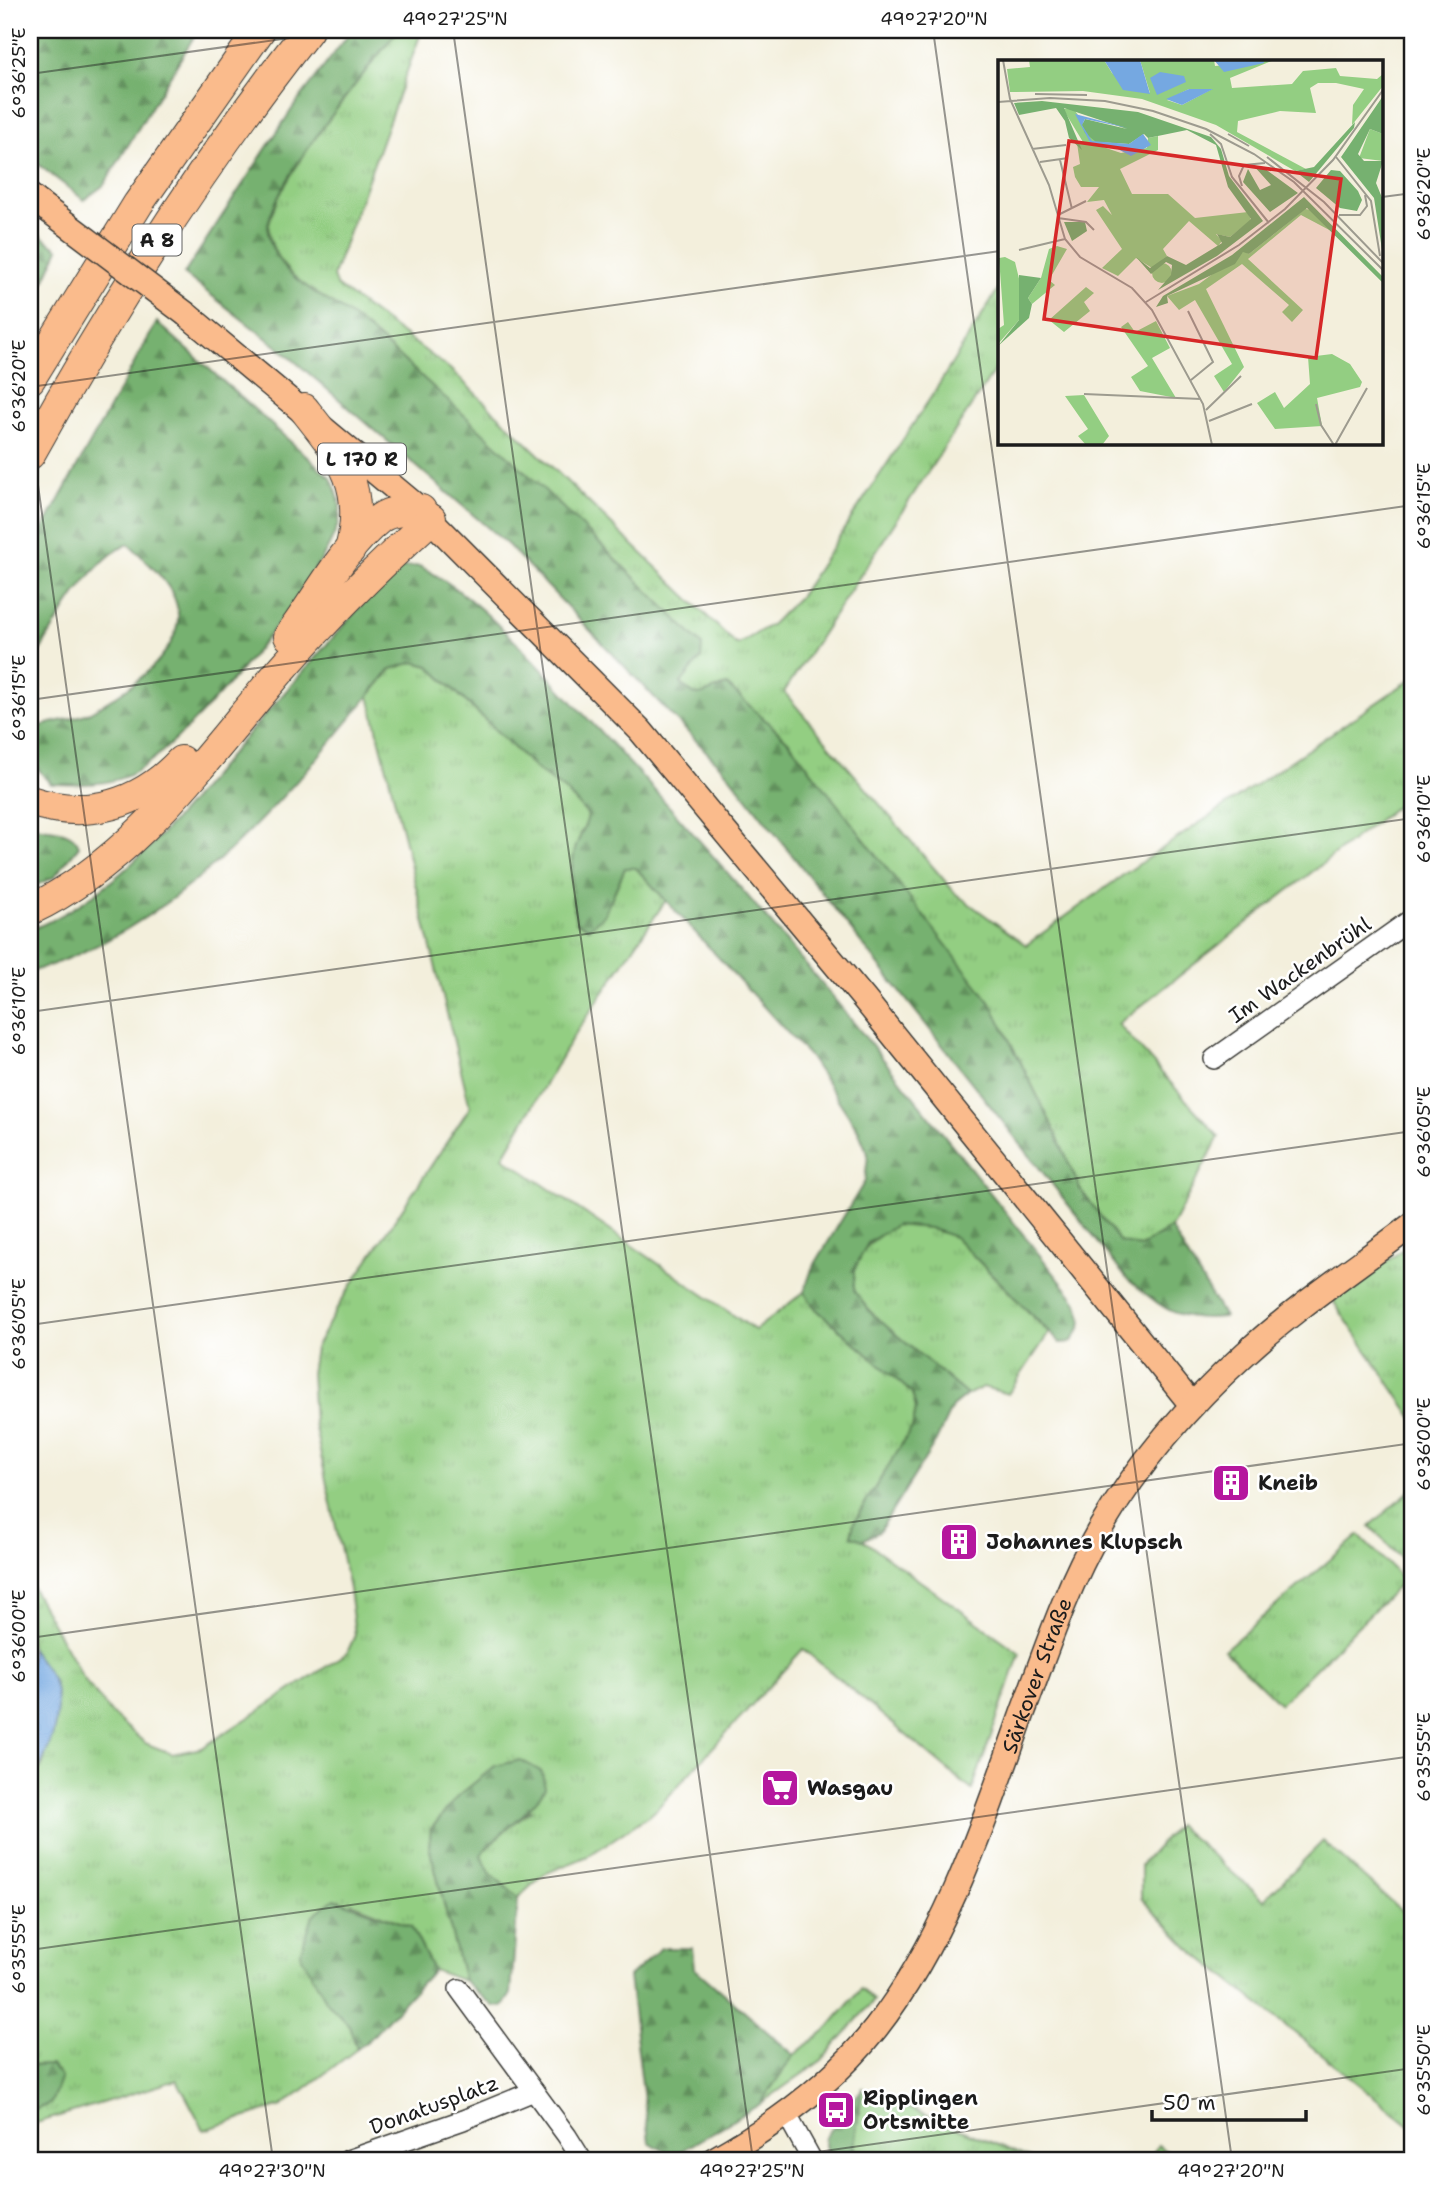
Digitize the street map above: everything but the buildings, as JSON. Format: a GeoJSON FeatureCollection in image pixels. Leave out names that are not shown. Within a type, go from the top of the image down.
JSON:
{"type":"FeatureCollection","features":[{"type":"Feature","properties":{"kind":"highway","name":"A 8"},"geometry":{"type":"LineString","coordinates":[[30,379],[138,204],[260,30]]}},
{"type":"Feature","properties":{"kind":"highway","name":"A 8"},"geometry":{"type":"LineString","coordinates":[[30,454],[79,364],[164,229],[308,30]]}},
{"type":"Feature","properties":{"kind":"highway"},"geometry":{"type":"LineString","coordinates":[[304,410],[339,453],[353,482],[357,507],[350,550]]}},
{"type":"Feature","properties":{"kind":"highway"},"geometry":{"type":"LineString","coordinates":[[30,801],[59,809],[107,807],[142,794],[190,752],[274,656],[350,550],[380,517],[403,510],[426,514]]}},
{"type":"Feature","properties":{"kind":"highway"},"geometry":{"type":"LineString","coordinates":[[30,910],[67,892],[110,862],[188,779],[364,579],[426,514]]}},
{"type":"Feature","properties":{"kind":"main road","name":"L 170 R"},"geometry":{"type":"LineString","coordinates":[[39,203],[186,314],[426,514],[640,730],[694,791],[1192,1405]]}},
{"type":"Feature","properties":{"kind":"main road","name":"Särkover Straße"},"geometry":{"type":"LineString","coordinates":[[713,2160],[786,2113],[828,2077],[875,2030],[916,1968],[949,1906],[978,1840],[1057,1617],[1081,1567],[1124,1491],[1192,1405],[1247,1351],[1413,1224]]}},
{"type":"Feature","properties":{"kind":"street","name":"Im Wackenbrühl"},"geometry":{"type":"LineString","coordinates":[[1214,1059],[1413,918]]}},
{"type":"Feature","properties":{"kind":"street","name":"Donatusplatz"},"geometry":{"type":"LineString","coordinates":[[459,1989],[582,2160]]}},
{"type":"Feature","properties":{"kind":"street","name":"Donatusplatz"},"geometry":{"type":"LineString","coordinates":[[348,2160],[463,2120],[534,2091]]}},
{"type":"Feature","properties":{"kind":"street"},"geometry":{"type":"LineString","coordinates":[[786,2113],[812,2160]]}},
{"type":"Feature","properties":{"kind":"green space"},"geometry":{"type":"Polygon","coordinates":[[[30,30],[198,30],[104,185],[84,200],[30,158],[30,30]]]}},
{"type":"Feature","properties":{"kind":"green space"},"geometry":{"type":"Polygon","coordinates":[[[352,30],[398,30],[321,130],[282,189],[271,214],[268,232],[281,263],[304,285],[359,322],[448,400],[577,521],[702,645],[701,658],[681,683],[687,690],[697,695],[727,685],[789,742],[991,1003],[1053,1127],[1080,1189],[1120,1242],[1140,1247],[1171,1228],[1224,1317],[1181,1315],[1161,1305],[1127,1279],[728,774],[508,545],[284,352],[184,274],[294,106],[352,30]]]}},
{"type":"Feature","properties":{"kind":"green space"},"geometry":{"type":"Polygon","coordinates":[[[398,30],[422,30],[333,276],[336,285],[450,369],[737,645],[772,624],[800,596],[933,394],[998,289],[998,365],[784,692],[956,894],[1026,945],[1126,873],[1413,678],[1413,793],[1118,1024],[1219,1137],[1171,1228],[1140,1247],[1120,1242],[1080,1189],[1053,1127],[789,742],[727,685],[702,695],[687,690],[681,684],[683,677],[701,658],[455,408],[369,330],[309,289],[283,265],[274,250],[269,233],[271,215],[300,161],[398,30]]]}},
{"type":"Feature","properties":{"kind":"green space"},"geometry":{"type":"Polygon","coordinates":[[[30,228],[59,249],[30,311],[30,228]]]}},
{"type":"Feature","properties":{"kind":"green space"},"geometry":{"type":"Polygon","coordinates":[[[157,322],[331,478],[339,500],[338,524],[326,551],[280,621],[188,728],[159,754],[126,777],[105,782],[51,784],[34,761],[30,732],[44,725],[83,715],[106,703],[156,663],[176,630],[178,612],[172,593],[129,544],[114,552],[86,580],[30,668],[30,552],[157,322]]]}},
{"type":"Feature","properties":{"kind":"green space"},"geometry":{"type":"Polygon","coordinates":[[[419,566],[442,579],[488,615],[655,791],[780,933],[1076,1301],[1082,1318],[1081,1327],[1071,1342],[1060,1343],[955,1237],[929,1228],[896,1225],[868,1243],[854,1270],[854,1290],[870,1312],[967,1395],[952,1407],[936,1441],[879,1532],[863,1540],[851,1536],[854,1522],[913,1426],[916,1408],[912,1393],[816,1309],[804,1292],[812,1269],[865,1181],[868,1154],[858,1130],[809,1056],[636,868],[625,868],[604,915],[589,928],[576,922],[572,865],[588,815],[568,793],[536,769],[429,666],[414,662],[391,669],[274,806],[232,849],[186,888],[138,923],[86,951],[30,972],[30,930],[93,895],[147,849],[386,577],[403,567],[419,566]]]}},
{"type":"Feature","properties":{"kind":"green space"},"geometry":{"type":"Polygon","coordinates":[[[414,662],[429,666],[536,769],[568,793],[588,815],[587,826],[577,845],[604,915],[625,868],[636,868],[666,900],[571,1040],[503,1157],[755,1330],[804,1292],[816,1309],[912,1393],[916,1408],[913,1426],[854,1522],[851,1536],[863,1540],[1020,1653],[972,1790],[803,1649],[654,1812],[588,1856],[544,1874],[518,1898],[490,1873],[480,1855],[495,1836],[532,1810],[429,1846],[464,1981],[433,1970],[411,1926],[352,1903],[327,2002],[349,2025],[357,2049],[282,2106],[204,2130],[177,2080],[30,2125],[30,2112],[51,2103],[51,2065],[30,2066],[30,1781],[43,1765],[54,1683],[30,1647],[30,1584],[85,1681],[114,1716],[145,1743],[172,1754],[202,1748],[347,1653],[355,1635],[349,1589],[314,1423],[311,1373],[315,1348],[343,1298],[470,1107],[369,696],[391,669],[414,662]]]}},
{"type":"Feature","properties":{"kind":"green space"},"geometry":{"type":"Polygon","coordinates":[[[30,826],[65,832],[76,840],[79,846],[54,877],[30,888],[30,826]]]}},
{"type":"Feature","properties":{"kind":"green space"},"geometry":{"type":"Polygon","coordinates":[[[895,1225],[929,1228],[955,1237],[1049,1333],[1008,1394],[983,1387],[967,1395],[886,1327],[859,1298],[853,1277],[859,1258],[878,1236],[895,1225]]]}},
{"type":"Feature","properties":{"kind":"green space"},"geometry":{"type":"Polygon","coordinates":[[[1413,1242],[1413,1418],[1333,1301],[1413,1242]]]}},
{"type":"Feature","properties":{"kind":"green space"},"geometry":{"type":"Polygon","coordinates":[[[1413,1488],[1413,1571],[1370,1526],[1413,1488]]]}},
{"type":"Feature","properties":{"kind":"green space"},"geometry":{"type":"Polygon","coordinates":[[[1359,1535],[1404,1580],[1280,1704],[1224,1650],[1359,1535]]]}},
{"type":"Feature","properties":{"kind":"green space"},"geometry":{"type":"Polygon","coordinates":[[[521,1760],[542,1772],[545,1788],[530,1808],[481,1855],[490,1873],[518,1898],[511,1994],[503,2006],[494,2007],[464,1981],[429,1846],[431,1829],[457,1797],[495,1766],[521,1760]]]}},
{"type":"Feature","properties":{"kind":"green space"},"geometry":{"type":"Polygon","coordinates":[[[1177,1825],[1264,1900],[1323,1841],[1413,1921],[1413,2128],[1189,1948],[1141,1898],[1141,1865],[1177,1825]]]}},
{"type":"Feature","properties":{"kind":"green space"},"geometry":{"type":"Polygon","coordinates":[[[334,1899],[411,1926],[433,1970],[370,2039],[357,2049],[349,2025],[327,2002],[300,1954],[313,1915],[334,1899]]]}},
{"type":"Feature","properties":{"kind":"green space"},"geometry":{"type":"Polygon","coordinates":[[[661,1948],[692,1948],[694,1968],[794,2055],[760,2104],[673,2156],[649,2142],[629,1977],[661,1948]]]}},
{"type":"Feature","properties":{"kind":"green space"},"geometry":{"type":"Polygon","coordinates":[[[861,1989],[874,2000],[822,2060],[760,2104],[794,2055],[829,2027],[861,1989]]]}},
{"type":"Feature","properties":{"kind":"green space"},"geometry":{"type":"Polygon","coordinates":[[[51,2065],[61,2077],[51,2103],[30,2112],[30,2066],[51,2065]]]}},
{"type":"Feature","properties":{"kind":"green space"},"geometry":{"type":"Polygon","coordinates":[[[862,2089],[1034,2160],[852,2160],[862,2089]]]}},
{"type":"Feature","properties":{"kind":"green space"},"geometry":{"type":"Polygon","coordinates":[[[862,2089],[852,2160],[828,2160],[824,2139],[862,2089]]]}},
{"type":"Feature","properties":{"kind":"green space"},"geometry":{"type":"Polygon","coordinates":[[[1158,2145],[1176,2160],[1149,2160],[1158,2145]]]}},
{"type":"Feature","properties":{"kind":"water"},"geometry":{"type":"Polygon","coordinates":[[[30,1647],[52,1679],[57,1709],[48,1748],[30,1781],[30,1647]]]}},
{"type":"Feature","properties":{"kind":"place","name":"Kneib"},"geometry":{"type":"Point","coordinates":[1231,1483]}},
{"type":"Feature","properties":{"kind":"place","name":"Johannes Klupsch"},"geometry":{"type":"Point","coordinates":[959,1542]}},
{"type":"Feature","properties":{"kind":"place","name":"Wasgau"},"geometry":{"type":"Point","coordinates":[780,1788]}},
{"type":"Feature","properties":{"kind":"place","name":"Ripplingen Ortsmitte"},"geometry":{"type":"Point","coordinates":[836,2110]}}]}
